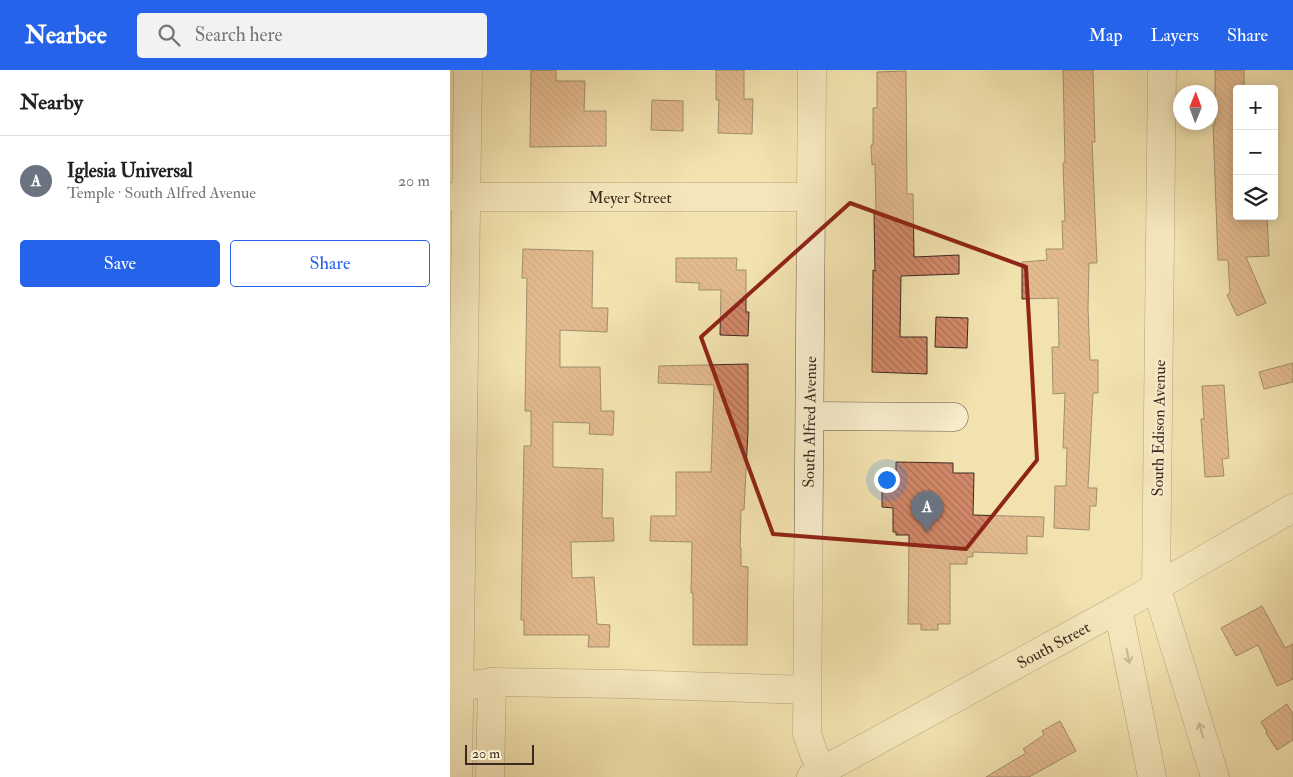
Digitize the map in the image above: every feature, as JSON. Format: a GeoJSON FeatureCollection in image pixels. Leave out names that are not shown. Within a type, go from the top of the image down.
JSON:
{"type":"FeatureCollection","features":[{"type":"Feature","properties":{"kind":"street"},"geometry":{"type":"LineString","coordinates":[[458,777],[458,197],[468,70]]}},
{"type":"Feature","properties":{"kind":"street","name":"South Alfred Avenue"},"geometry":{"type":"LineString","coordinates":[[812,70],[807,690],[808,739],[817,774]]}},
{"type":"Feature","properties":{"kind":"street","name":"South Edison Avenue"},"geometry":{"type":"LineString","coordinates":[[1162,70],[1156,586],[1216,777]]}},
{"type":"Feature","properties":{"kind":"street","name":"Meyer Street"},"geometry":{"type":"LineString","coordinates":[[458,197],[810,197]]}},
{"type":"Feature","properties":{"kind":"street"},"geometry":{"type":"LineString","coordinates":[[810,416],[954,417]]}},
{"type":"Feature","properties":{"kind":"street","name":"South Street"},"geometry":{"type":"LineString","coordinates":[[817,774],[1118,609],[1293,508]]}},
{"type":"Feature","properties":{"kind":"street"},"geometry":{"type":"LineString","coordinates":[[1118,609],[1152,777]]}},
{"type":"Feature","properties":{"kind":"street"},"geometry":{"type":"LineString","coordinates":[[458,687],[492,682],[807,690]]}},
{"type":"Feature","properties":{"kind":"street"},"geometry":{"type":"LineString","coordinates":[[490,777],[492,682]]}},
{"type":"Feature","properties":{"kind":"highlighted area"},"geometry":{"type":"Polygon","coordinates":[[[850,203],[1026,267],[1037,460],[966,549],[773,534],[701,337],[850,203]]]}},
{"type":"Feature","properties":{"kind":"building"},"geometry":{"type":"Polygon","coordinates":[[[531,70],[556,70],[556,81],[585,81],[584,111],[606,111],[606,146],[530,147],[531,70]]]}},
{"type":"Feature","properties":{"kind":"building"},"geometry":{"type":"Polygon","coordinates":[[[716,70],[744,70],[744,99],[753,99],[752,134],[718,133],[719,100],[716,100],[716,70]]]}},
{"type":"Feature","properties":{"kind":"building"},"geometry":{"type":"Polygon","coordinates":[[[1063,70],[1093,70],[1095,142],[1092,142],[1097,263],[1089,263],[1088,309],[1090,360],[1098,360],[1098,393],[1093,393],[1088,488],[1097,488],[1096,506],[1090,506],[1089,530],[1054,528],[1055,486],[1066,486],[1067,448],[1063,448],[1065,393],[1053,394],[1052,347],[1059,347],[1058,298],[1022,299],[1022,262],[1047,260],[1046,249],[1063,249],[1062,221],[1065,221],[1063,163],[1065,163],[1063,70]]]}},
{"type":"Feature","properties":{"kind":"building"},"geometry":{"type":"Polygon","coordinates":[[[1215,70],[1244,70],[1244,85],[1233,85],[1233,220],[1267,220],[1269,256],[1246,257],[1266,303],[1237,316],[1227,295],[1230,293],[1228,260],[1218,260],[1213,130],[1218,130],[1218,85],[1215,85],[1215,70]]]}},
{"type":"Feature","properties":{"kind":"building"},"geometry":{"type":"Polygon","coordinates":[[[906,71],[907,194],[913,194],[914,257],[959,255],[959,274],[901,276],[900,337],[927,337],[927,374],[872,372],[873,270],[875,271],[874,213],[876,213],[875,164],[872,165],[871,145],[873,145],[873,108],[877,108],[877,72],[906,71]]]}},
{"type":"Feature","properties":{"kind":"building"},"geometry":{"type":"Polygon","coordinates":[[[652,100],[683,101],[683,131],[651,130],[652,100]]]}},
{"type":"Feature","properties":{"kind":"building"},"geometry":{"type":"Polygon","coordinates":[[[523,249],[593,251],[592,308],[608,308],[607,332],[560,330],[560,367],[600,367],[601,411],[614,411],[613,435],[589,434],[590,423],[553,422],[553,467],[603,469],[602,518],[613,518],[614,541],[571,542],[572,578],[594,577],[597,624],[610,625],[609,647],[588,647],[589,635],[524,635],[524,620],[521,620],[524,446],[531,446],[531,411],[525,411],[527,278],[522,278],[523,249]]]}},
{"type":"Feature","properties":{"kind":"building"},"geometry":{"type":"Polygon","coordinates":[[[676,258],[737,258],[736,270],[746,270],[746,312],[749,312],[748,336],[720,335],[721,290],[699,290],[699,283],[676,282],[676,258]]]}},
{"type":"Feature","properties":{"kind":"building"},"geometry":{"type":"Polygon","coordinates":[[[936,317],[968,318],[967,348],[935,347],[936,317]]]}},
{"type":"Feature","properties":{"kind":"building"},"geometry":{"type":"Polygon","coordinates":[[[1293,363],[1293,382],[1264,389],[1259,372],[1293,363]]]}},
{"type":"Feature","properties":{"kind":"building"},"geometry":{"type":"Polygon","coordinates":[[[748,364],[748,431],[744,510],[741,510],[740,548],[741,566],[748,567],[747,645],[693,645],[692,542],[650,541],[651,516],[676,516],[676,472],[711,472],[714,385],[658,383],[659,366],[748,364]]]}},
{"type":"Feature","properties":{"kind":"building"},"geometry":{"type":"Polygon","coordinates":[[[1224,385],[1229,458],[1222,459],[1224,476],[1205,477],[1201,419],[1204,419],[1202,386],[1224,385]]]}},
{"type":"Feature","properties":{"kind":"building"},"geometry":{"type":"Polygon","coordinates":[[[896,462],[953,463],[953,473],[974,473],[973,515],[1044,517],[1043,537],[1027,536],[1027,554],[973,552],[973,557],[967,557],[967,564],[950,564],[950,624],[938,624],[938,630],[921,630],[921,624],[908,624],[909,535],[896,535],[896,532],[893,532],[893,508],[882,507],[882,478],[896,479],[896,462]]]}},
{"type":"Feature","properties":{"kind":"building"},"geometry":{"type":"Polygon","coordinates":[[[1262,606],[1285,648],[1293,644],[1293,679],[1277,686],[1258,645],[1236,656],[1221,628],[1262,606]]]}},
{"type":"Feature","properties":{"kind":"building"},"geometry":{"type":"Polygon","coordinates":[[[1287,704],[1293,714],[1293,740],[1277,750],[1261,722],[1287,704]]]}},
{"type":"Feature","properties":{"kind":"building"},"geometry":{"type":"Polygon","coordinates":[[[1060,721],[1076,751],[1029,777],[986,777],[1026,753],[1023,749],[1044,735],[1042,731],[1060,721]]]}},
{"type":"Feature","properties":{"kind":"place","name":"Iglesia Universal"},"geometry":{"type":"Point","coordinates":[927,532]}}]}
